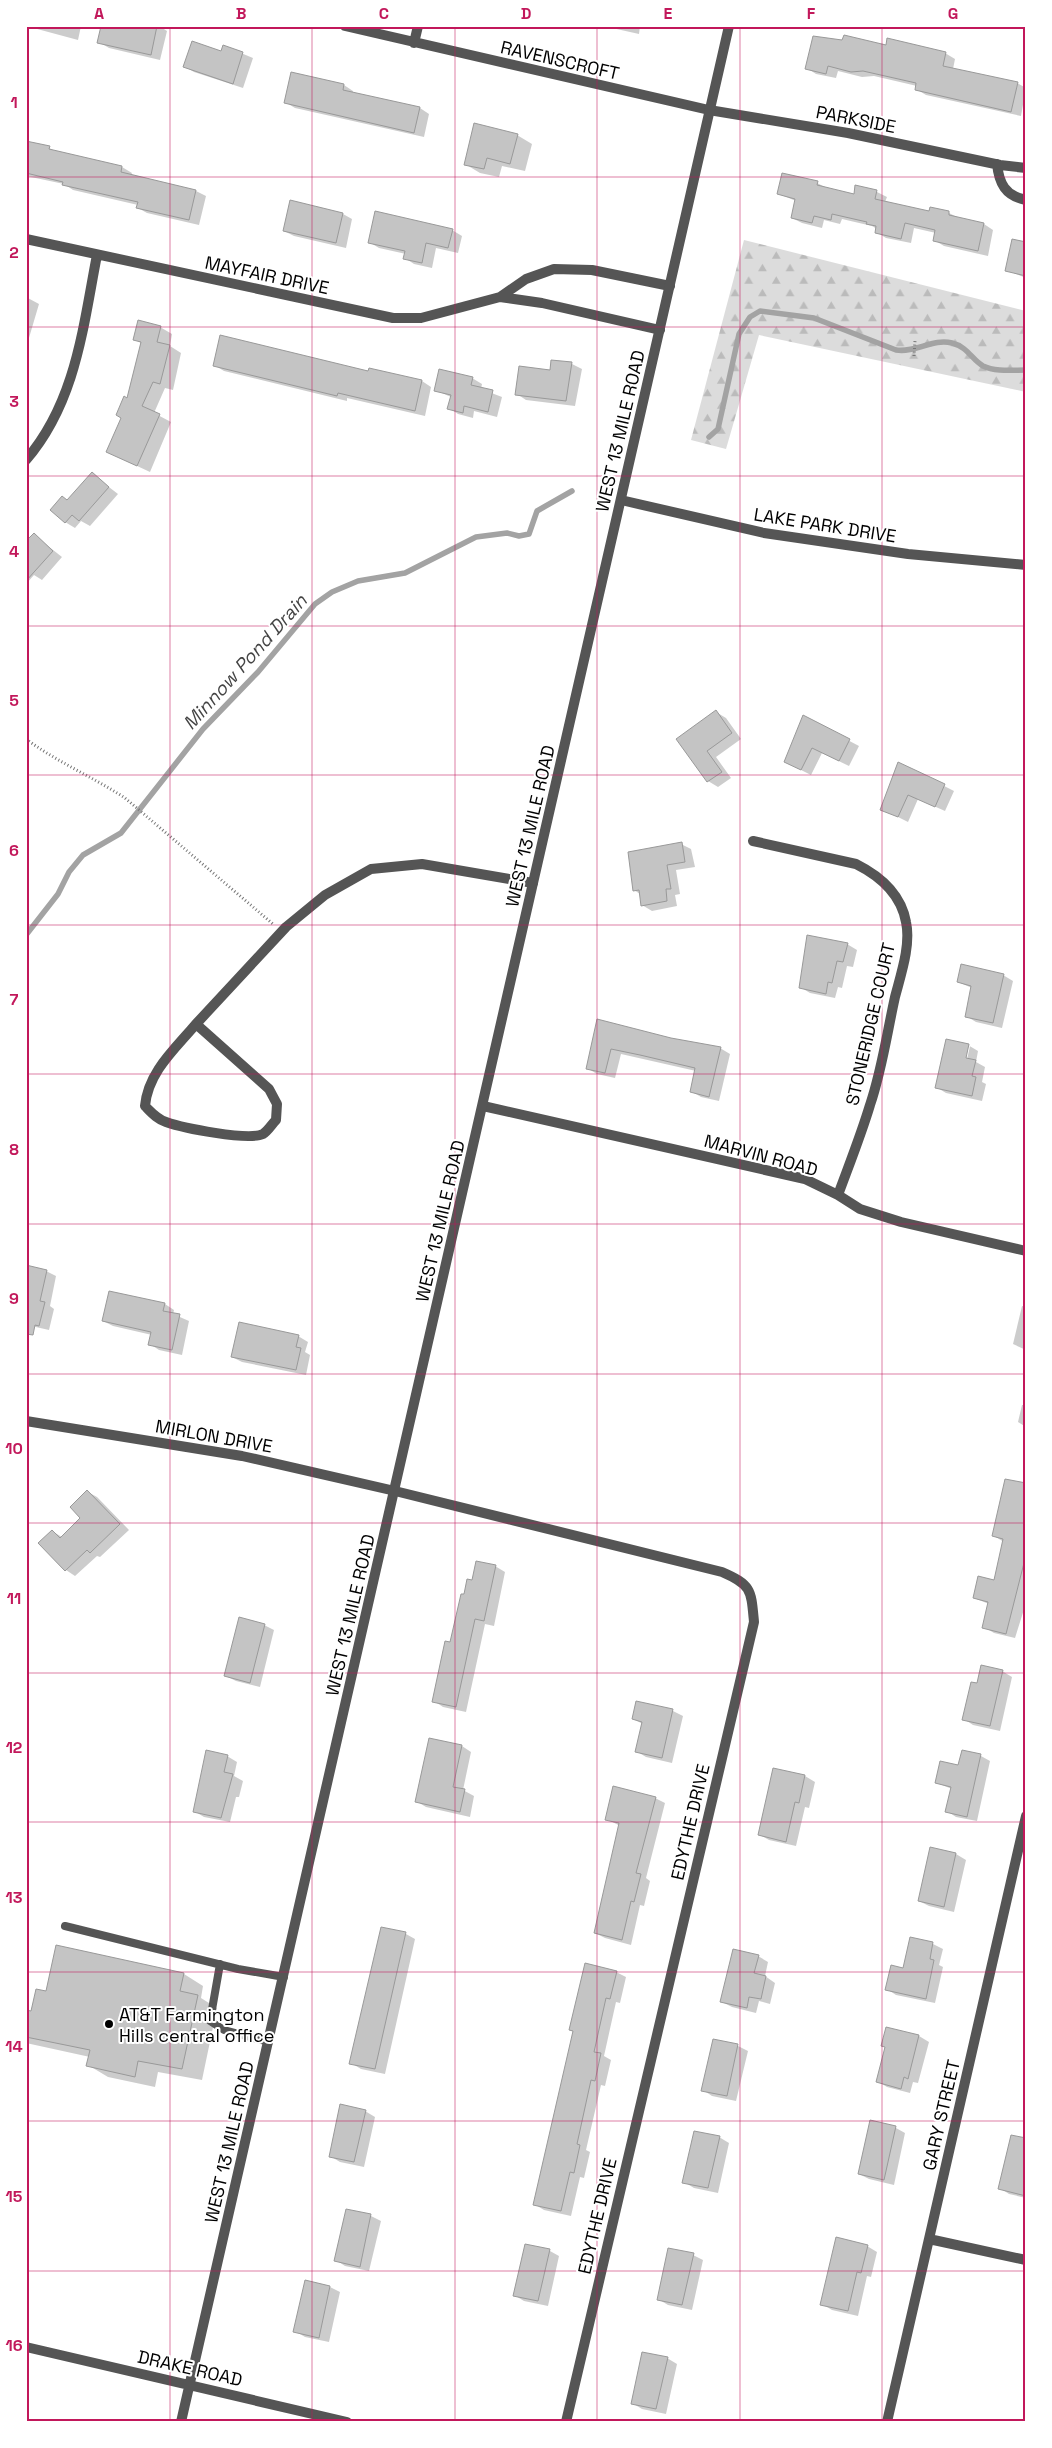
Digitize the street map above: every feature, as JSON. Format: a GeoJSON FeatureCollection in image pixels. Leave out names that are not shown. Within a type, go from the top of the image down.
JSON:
{"type":"FeatureCollection","features":[{"type":"Feature","properties":{"kind":"street","name":"RAVENSCROFT"},"geometry":{"type":"LineString","coordinates":[[345,26],[709,110]]}},
{"type":"Feature","properties":{"kind":"street"},"geometry":{"type":"LineString","coordinates":[[414,43],[418,26]]}},
{"type":"Feature","properties":{"kind":"street","name":"WEST 13 MILE ROAD"},"geometry":{"type":"LineString","coordinates":[[181,2422],[729,26]]}},
{"type":"Feature","properties":{"kind":"street","name":"PARKSIDE"},"geometry":{"type":"LineString","coordinates":[[709,110],[848,133],[997,164],[1026,168]]}},
{"type":"Feature","properties":{"kind":"street"},"geometry":{"type":"LineString","coordinates":[[997,164],[999,182],[1008,191],[1026,200]]}},
{"type":"Feature","properties":{"kind":"street","name":"MAYFAIR DRIVE"},"geometry":{"type":"LineString","coordinates":[[26,239],[394,318],[421,318],[500,297],[526,279],[554,269],[592,270],[670,286]]}},
{"type":"Feature","properties":{"kind":"street"},"geometry":{"type":"LineString","coordinates":[[26,460],[53,422],[72,379],[97,255]]}},
{"type":"Feature","properties":{"kind":"street","name":"MAYFAIR DRIVE"},"geometry":{"type":"LineString","coordinates":[[500,297],[542,302],[660,330]]}},
{"type":"Feature","properties":{"kind":"street","name":"LAKE PARK DRIVE"},"geometry":{"type":"LineString","coordinates":[[621,500],[764,533],[908,554],[1026,565]]}},
{"type":"Feature","properties":{"kind":"street","name":"STONERIDGE COURT"},"geometry":{"type":"LineString","coordinates":[[753,841],[856,864],[871,871],[889,887],[900,903],[906,921],[908,932],[900,975],[871,1104],[838,1195]]}},
{"type":"Feature","properties":{"kind":"street"},"geometry":{"type":"LineString","coordinates":[[196,1024],[269,1089],[277,1104],[276,1120],[263,1134],[249,1137],[166,1122],[155,1116],[145,1106],[146,1092],[152,1079],[196,1024],[282,932],[324,895],[371,869],[422,864],[534,883]]}},
{"type":"Feature","properties":{"kind":"street","name":"MARVIN ROAD"},"geometry":{"type":"LineString","coordinates":[[483,1106],[805,1179],[838,1195],[860,1209],[901,1222],[1026,1251]]}},
{"type":"Feature","properties":{"kind":"street","name":"MIRLON DRIVE"},"geometry":{"type":"LineString","coordinates":[[26,1421],[242,1456],[395,1490]]}},
{"type":"Feature","properties":{"kind":"street","name":"EDYTHE DRIVE"},"geometry":{"type":"LineString","coordinates":[[395,1490],[722,1572],[741,1580],[751,1594],[754,1622],[566,2422]]}},
{"type":"Feature","properties":{"kind":"street","name":"GARY STREET"},"geometry":{"type":"LineString","coordinates":[[887,2422],[1026,1816]]}},
{"type":"Feature","properties":{"kind":"street"},"geometry":{"type":"LineString","coordinates":[[929,2239],[1026,2260]]}},
{"type":"Feature","properties":{"kind":"street","name":"DRAKE ROAD"},"geometry":{"type":"LineString","coordinates":[[26,2347],[347,2422]]}},
{"type":"Feature","properties":{"kind":"lane"},"geometry":{"type":"LineString","coordinates":[[65,1926],[220,1964],[284,1977]]}},
{"type":"Feature","properties":{"kind":"lane"},"geometry":{"type":"LineString","coordinates":[[220,1964],[210,2021],[224,2030],[269,2042]]}},
{"type":"Feature","properties":{"kind":"path"},"geometry":{"type":"LineString","coordinates":[[914,356],[915,341]]}},
{"type":"Feature","properties":{"kind":"path"},"geometry":{"type":"LineString","coordinates":[[26,739],[50,757],[100,781],[125,798],[282,932]]}},
{"type":"Feature","properties":{"kind":"green space"},"geometry":{"type":"Polygon","coordinates":[[[744,240],[1026,311],[1026,392],[759,335],[726,449],[691,440],[744,240]]]}},
{"type":"Feature","properties":{"kind":"building"},"geometry":{"type":"Polygon","coordinates":[[[101,26],[157,26],[151,55],[97,43],[101,26]]]}},
{"type":"Feature","properties":{"kind":"building"},"geometry":{"type":"Polygon","coordinates":[[[844,35],[886,45],[887,38],[946,52],[943,66],[1018,82],[1011,112],[915,90],[916,83],[863,71],[851,72],[828,66],[826,74],[805,69],[813,36],[842,40],[844,35]]]}},
{"type":"Feature","properties":{"kind":"building"},"geometry":{"type":"Polygon","coordinates":[[[192,41],[221,51],[223,45],[243,52],[233,84],[183,67],[192,41]]]}},
{"type":"Feature","properties":{"kind":"building"},"geometry":{"type":"Polygon","coordinates":[[[291,72],[344,84],[343,90],[420,107],[414,133],[284,103],[291,72]]]}},
{"type":"Feature","properties":{"kind":"building"},"geometry":{"type":"Polygon","coordinates":[[[474,123],[518,134],[510,164],[487,158],[484,169],[464,165],[474,123]]]}},
{"type":"Feature","properties":{"kind":"building"},"geometry":{"type":"Polygon","coordinates":[[[26,141],[50,146],[49,149],[122,166],[121,172],[196,190],[189,220],[136,208],[138,202],[62,185],[63,182],[26,173],[26,141]]]}},
{"type":"Feature","properties":{"kind":"building"},"geometry":{"type":"Polygon","coordinates":[[[782,173],[818,181],[817,185],[854,194],[855,185],[877,190],[875,199],[929,211],[930,207],[949,211],[949,215],[984,223],[978,251],[933,241],[935,230],[905,223],[901,239],[875,233],[876,226],[866,224],[867,222],[832,214],[831,220],[814,216],[812,223],[791,218],[795,199],[777,194],[782,173]]]}},
{"type":"Feature","properties":{"kind":"building"},"geometry":{"type":"Polygon","coordinates":[[[290,200],[343,213],[336,243],[283,231],[290,200]]]}},
{"type":"Feature","properties":{"kind":"building"},"geometry":{"type":"Polygon","coordinates":[[[375,211],[453,229],[448,248],[426,243],[422,263],[403,259],[405,251],[368,243],[375,211]]]}},
{"type":"Feature","properties":{"kind":"building"},"geometry":{"type":"Polygon","coordinates":[[[1012,239],[1026,242],[1026,276],[1005,271],[1012,239]]]}},
{"type":"Feature","properties":{"kind":"building"},"geometry":{"type":"Polygon","coordinates":[[[138,320],[161,326],[157,342],[170,345],[160,384],[153,382],[142,406],[160,414],[137,466],[106,452],[121,418],[116,415],[124,396],[127,398],[141,342],[133,340],[138,320]]]}},
{"type":"Feature","properties":{"kind":"building"},"geometry":{"type":"Polygon","coordinates":[[[220,335],[368,371],[369,368],[422,380],[415,411],[338,393],[337,396],[213,366],[220,335]]]}},
{"type":"Feature","properties":{"kind":"building"},"geometry":{"type":"Polygon","coordinates":[[[551,360],[572,362],[566,401],[515,395],[519,366],[550,370],[551,360]]]}},
{"type":"Feature","properties":{"kind":"building"},"geometry":{"type":"Polygon","coordinates":[[[439,369],[473,377],[471,385],[493,390],[488,412],[464,406],[463,413],[447,409],[451,395],[434,391],[439,369]]]}},
{"type":"Feature","properties":{"kind":"building"},"geometry":{"type":"Polygon","coordinates":[[[92,472],[109,487],[79,521],[72,515],[65,523],[50,510],[62,496],[67,500],[92,472]]]}},
{"type":"Feature","properties":{"kind":"building"},"geometry":{"type":"Polygon","coordinates":[[[34,533],[53,551],[26,581],[26,541],[34,533]]]}},
{"type":"Feature","properties":{"kind":"building"},"geometry":{"type":"Polygon","coordinates":[[[716,710],[732,733],[707,751],[722,772],[707,782],[676,739],[716,710]]]}},
{"type":"Feature","properties":{"kind":"building"},"geometry":{"type":"Polygon","coordinates":[[[803,715],[850,739],[839,761],[812,748],[801,770],[784,762],[803,715]]]}},
{"type":"Feature","properties":{"kind":"building"},"geometry":{"type":"Polygon","coordinates":[[[898,762],[945,784],[935,807],[908,795],[898,817],[880,810],[898,762]]]}},
{"type":"Feature","properties":{"kind":"building"},"geometry":{"type":"Polygon","coordinates":[[[682,842],[685,862],[667,865],[671,889],[666,889],[667,901],[641,906],[639,890],[633,891],[628,852],[682,842]]]}},
{"type":"Feature","properties":{"kind":"building"},"geometry":{"type":"Polygon","coordinates":[[[807,935],[848,943],[843,962],[837,961],[832,983],[828,982],[826,994],[799,988],[807,935]]]}},
{"type":"Feature","properties":{"kind":"building"},"geometry":{"type":"Polygon","coordinates":[[[961,964],[1004,974],[993,1023],[965,1017],[971,986],[957,982],[961,964]]]}},
{"type":"Feature","properties":{"kind":"building"},"geometry":{"type":"Polygon","coordinates":[[[597,1019],[671,1038],[721,1047],[709,1097],[690,1092],[695,1068],[640,1055],[611,1049],[605,1073],[586,1069],[597,1019]]]}},
{"type":"Feature","properties":{"kind":"building"},"geometry":{"type":"Polygon","coordinates":[[[946,1039],[969,1044],[966,1058],[976,1060],[972,1076],[976,1077],[972,1096],[935,1088],[946,1039]]]}},
{"type":"Feature","properties":{"kind":"building"},"geometry":{"type":"Polygon","coordinates":[[[26,1265],[47,1270],[40,1301],[45,1302],[39,1326],[35,1325],[33,1335],[26,1334],[26,1265]]]}},
{"type":"Feature","properties":{"kind":"building"},"geometry":{"type":"Polygon","coordinates":[[[109,1291],[165,1303],[163,1311],[180,1314],[172,1350],[148,1345],[151,1332],[102,1321],[109,1291]]]}},
{"type":"Feature","properties":{"kind":"building"},"geometry":{"type":"Polygon","coordinates":[[[239,1322],[299,1335],[296,1347],[301,1348],[296,1370],[231,1357],[239,1322]]]}},
{"type":"Feature","properties":{"kind":"building"},"geometry":{"type":"Polygon","coordinates":[[[1005,1479],[1026,1483],[1026,1555],[1006,1634],[982,1628],[988,1602],[973,1598],[978,1576],[994,1580],[1003,1539],[992,1536],[1005,1479]]]}},
{"type":"Feature","properties":{"kind":"building"},"geometry":{"type":"Polygon","coordinates":[[[87,1490],[120,1524],[90,1553],[87,1550],[65,1571],[38,1543],[52,1530],[60,1538],[80,1518],[70,1507],[87,1490]]]}},
{"type":"Feature","properties":{"kind":"building"},"geometry":{"type":"Polygon","coordinates":[[[476,1561],[496,1565],[484,1621],[475,1619],[456,1707],[432,1702],[445,1641],[450,1642],[461,1594],[464,1594],[467,1579],[472,1580],[476,1561]]]}},
{"type":"Feature","properties":{"kind":"building"},"geometry":{"type":"Polygon","coordinates":[[[239,1617],[265,1624],[250,1683],[224,1676],[239,1617]]]}},
{"type":"Feature","properties":{"kind":"building"},"geometry":{"type":"Polygon","coordinates":[[[981,1665],[1003,1670],[990,1726],[962,1720],[971,1682],[977,1683],[981,1665]]]}},
{"type":"Feature","properties":{"kind":"building"},"geometry":{"type":"Polygon","coordinates":[[[636,1701],[673,1709],[662,1758],[635,1752],[642,1722],[632,1719],[636,1701]]]}},
{"type":"Feature","properties":{"kind":"building"},"geometry":{"type":"Polygon","coordinates":[[[429,1738],[462,1745],[453,1787],[465,1789],[460,1812],[415,1802],[429,1738]]]}},
{"type":"Feature","properties":{"kind":"building"},"geometry":{"type":"Polygon","coordinates":[[[206,1750],[228,1755],[224,1772],[233,1774],[221,1818],[193,1812],[206,1750]]]}},
{"type":"Feature","properties":{"kind":"building"},"geometry":{"type":"Polygon","coordinates":[[[962,1750],[981,1754],[967,1817],[945,1812],[951,1787],[935,1783],[940,1761],[958,1765],[962,1750]]]}},
{"type":"Feature","properties":{"kind":"building"},"geometry":{"type":"Polygon","coordinates":[[[773,1768],[805,1775],[799,1803],[795,1802],[786,1842],[758,1835],[773,1768]]]}},
{"type":"Feature","properties":{"kind":"building"},"geometry":{"type":"Polygon","coordinates":[[[613,1786],[656,1797],[636,1873],[641,1874],[634,1902],[631,1901],[622,1940],[594,1933],[619,1823],[605,1820],[613,1786]]]}},
{"type":"Feature","properties":{"kind":"building"},"geometry":{"type":"Polygon","coordinates":[[[930,1847],[956,1853],[944,1907],[918,1901],[930,1847]]]}},
{"type":"Feature","properties":{"kind":"building"},"geometry":{"type":"Polygon","coordinates":[[[381,1927],[406,1932],[375,2069],[349,2064],[381,1927]]]}},
{"type":"Feature","properties":{"kind":"building"},"geometry":{"type":"Polygon","coordinates":[[[910,1937],[933,1942],[930,1959],[934,1960],[926,1999],[885,1990],[891,1965],[903,1968],[910,1937]]]}},
{"type":"Feature","properties":{"kind":"building","name":"AT&T Farmington Hills central office"},"geometry":{"type":"Polygon","coordinates":[[[56,1945],[184,1973],[180,1991],[198,1995],[182,2069],[138,2061],[135,2077],[86,2066],[90,2050],[26,2037],[26,2010],[31,2011],[36,1989],[46,1991],[56,1945]]]}},
{"type":"Feature","properties":{"kind":"building"},"geometry":{"type":"Polygon","coordinates":[[[733,1949],[759,1955],[754,1973],[766,1976],[761,1999],[749,1997],[747,2008],[720,2002],[733,1949]]]}},
{"type":"Feature","properties":{"kind":"building"},"geometry":{"type":"Polygon","coordinates":[[[585,1963],[617,1971],[610,1999],[606,1998],[594,2052],[601,2053],[595,2081],[591,2080],[577,2144],[580,2145],[574,2173],[570,2172],[561,2211],[533,2205],[573,2031],[569,2030],[585,1963]]]}},
{"type":"Feature","properties":{"kind":"building"},"geometry":{"type":"Polygon","coordinates":[[[886,2027],[919,2035],[908,2079],[904,2077],[901,2089],[876,2082],[885,2047],[881,2046],[886,2027]]]}},
{"type":"Feature","properties":{"kind":"building"},"geometry":{"type":"Polygon","coordinates":[[[713,2039],[738,2044],[727,2096],[701,2091],[713,2039]]]}},
{"type":"Feature","properties":{"kind":"building"},"geometry":{"type":"Polygon","coordinates":[[[340,2104],[366,2110],[354,2162],[329,2157],[340,2104]]]}},
{"type":"Feature","properties":{"kind":"building"},"geometry":{"type":"Polygon","coordinates":[[[870,2120],[896,2126],[884,2180],[858,2174],[870,2120]]]}},
{"type":"Feature","properties":{"kind":"building"},"geometry":{"type":"Polygon","coordinates":[[[694,2131],[720,2136],[708,2188],[682,2183],[694,2131]]]}},
{"type":"Feature","properties":{"kind":"building"},"geometry":{"type":"Polygon","coordinates":[[[1011,2135],[1026,2138],[1026,2196],[998,2189],[1011,2135]]]}},
{"type":"Feature","properties":{"kind":"building"},"geometry":{"type":"Polygon","coordinates":[[[346,2209],[371,2214],[360,2267],[334,2261],[346,2209]]]}},
{"type":"Feature","properties":{"kind":"building"},"geometry":{"type":"Polygon","coordinates":[[[836,2237],[868,2245],[861,2273],[857,2272],[848,2311],[820,2305],[836,2237]]]}},
{"type":"Feature","properties":{"kind":"building"},"geometry":{"type":"Polygon","coordinates":[[[525,2244],[550,2249],[538,2301],[513,2296],[525,2244]]]}},
{"type":"Feature","properties":{"kind":"building"},"geometry":{"type":"Polygon","coordinates":[[[668,2248],[694,2253],[682,2305],[657,2300],[668,2248]]]}},
{"type":"Feature","properties":{"kind":"building"},"geometry":{"type":"Polygon","coordinates":[[[305,2280],[330,2286],[319,2338],[293,2332],[305,2280]]]}},
{"type":"Feature","properties":{"kind":"building"},"geometry":{"type":"Polygon","coordinates":[[[642,2352],[668,2357],[656,2409],[631,2404],[642,2352]]]}},
{"type":"Feature","properties":{"kind":"waterway","name":"Minnow Pond Drain"},"geometry":{"type":"LineString","coordinates":[[709,437],[718,429],[739,334],[750,317],[760,311],[814,318],[896,350],[911,349],[938,342],[952,343],[962,347],[979,363],[988,368],[1026,370]]}},
{"type":"Feature","properties":{"kind":"waterway","name":"Minnow Pond Drain"},"geometry":{"type":"LineString","coordinates":[[26,935],[58,894],[69,872],[83,855],[121,833],[203,729],[258,672],[315,604],[332,592],[358,581],[405,573],[476,537],[507,533],[519,536],[529,534],[537,511],[572,491]]}},
{"type":"Feature","properties":{"kind":"place","name":"AT&T Farmington Hills central office"},"geometry":{"type":"Point","coordinates":[109,2024]}}]}
